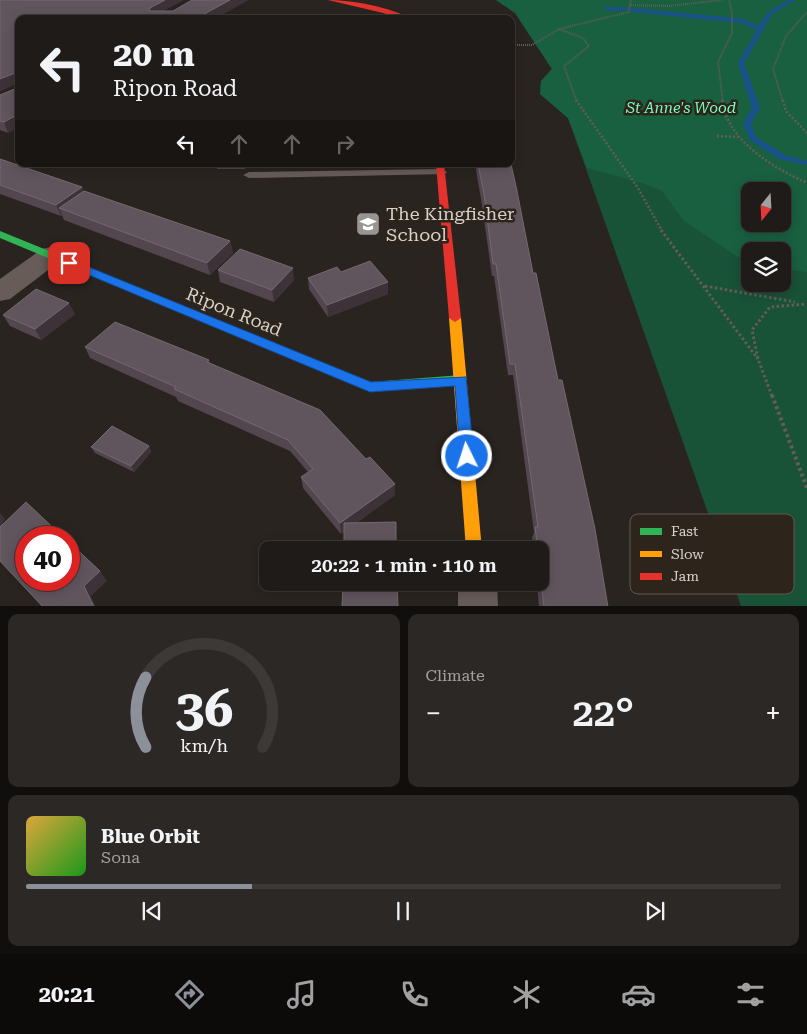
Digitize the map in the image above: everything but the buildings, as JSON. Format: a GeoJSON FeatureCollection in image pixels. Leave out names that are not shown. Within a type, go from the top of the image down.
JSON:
{"type":"FeatureCollection","features":[{"type":"Feature","properties":{"kind":"street"},"geometry":{"type":"LineString","coordinates":[[331,0],[396,15]]}},
{"type":"Feature","properties":{"kind":"street"},"geometry":{"type":"LineString","coordinates":[[440,168],[461,380],[473,541]]}},
{"type":"Feature","properties":{"kind":"street","name":"Ripon Road"},"geometry":{"type":"LineString","coordinates":[[0,234],[370,387],[461,380]]}},
{"type":"Feature","properties":{"kind":"street"},"geometry":{"type":"LineString","coordinates":[[0,292],[51,256]]}},
{"type":"Feature","properties":{"kind":"street"},"geometry":{"type":"LineString","coordinates":[[477,591],[478,606]]}},
{"type":"Feature","properties":{"kind":"lane"},"geometry":{"type":"LineString","coordinates":[[249,175],[440,168]]}},
{"type":"Feature","properties":{"kind":"path"},"geometry":{"type":"LineString","coordinates":[[515,46],[532,45],[559,29],[629,12],[631,0]]}},
{"type":"Feature","properties":{"kind":"path"},"geometry":{"type":"LineString","coordinates":[[629,5],[669,6],[722,0]]}},
{"type":"Feature","properties":{"kind":"path"},"geometry":{"type":"LineString","coordinates":[[729,0],[732,12],[732,33],[718,62],[723,105],[738,137],[783,172],[807,183]]}},
{"type":"Feature","properties":{"kind":"path"},"geometry":{"type":"LineString","coordinates":[[807,12],[786,36],[773,69],[786,112],[807,133]]}},
{"type":"Feature","properties":{"kind":"path"},"geometry":{"type":"LineString","coordinates":[[559,29],[583,38],[589,46],[578,58],[564,66],[569,85],[577,102],[638,188],[660,228],[758,359]]}},
{"type":"Feature","properties":{"kind":"path"},"geometry":{"type":"LineString","coordinates":[[717,136],[738,137]]}},
{"type":"Feature","properties":{"kind":"path"},"geometry":{"type":"LineString","coordinates":[[705,286],[807,304]]}},
{"type":"Feature","properties":{"kind":"path"},"geometry":{"type":"LineString","coordinates":[[799,303],[770,307],[752,330],[758,359],[807,488]]}},
{"type":"Feature","properties":{"kind":"green space","name":"St Anne's Wood"},"geometry":{"type":"Polygon","coordinates":[[[496,0],[807,0],[807,606],[741,606],[737,594],[794,594],[794,514],[708,514],[568,118],[540,94],[541,81],[552,69],[515,13],[496,0]]]}},
{"type":"Feature","properties":{"kind":"green space"},"geometry":{"type":"Polygon","coordinates":[[[496,0],[807,0],[807,272],[791,270],[791,242],[741,242],[741,258],[738,257],[684,221],[662,191],[642,183],[587,168],[568,118],[540,94],[541,81],[552,69],[515,13],[496,0]]]}},
{"type":"Feature","properties":{"kind":"waterway"},"geometry":{"type":"LineString","coordinates":[[792,0],[770,13],[741,63],[756,108],[747,124],[753,138],[782,157],[807,163]]}},
{"type":"Feature","properties":{"kind":"waterway"},"geometry":{"type":"LineString","coordinates":[[606,9],[625,9]]}},
{"type":"Feature","properties":{"kind":"waterway"},"geometry":{"type":"LineString","coordinates":[[632,10],[743,21],[760,29]]}},
{"type":"Feature","properties":{"kind":"traffic: fast"},"geometry":{"type":"LineString","coordinates":[[0,234],[370,387],[461,380]]}},
{"type":"Feature","properties":{"kind":"traffic: slow"},"geometry":{"type":"LineString","coordinates":[[455,318],[473,541]]}},
{"type":"Feature","properties":{"kind":"traffic: jam"},"geometry":{"type":"LineString","coordinates":[[331,0],[396,15]]}},
{"type":"Feature","properties":{"kind":"traffic: jam"},"geometry":{"type":"LineString","coordinates":[[440,167],[455,318]]}},
{"type":"Feature","properties":{"kind":"place","name":"The Kingfisher School"},"geometry":{"type":"Point","coordinates":[368,224]}},
{"type":"Feature","properties":{"kind":"route"},"geometry":{"type":"LineString","coordinates":[[69,263],[370,387],[461,380],[467,456]]}}]}
